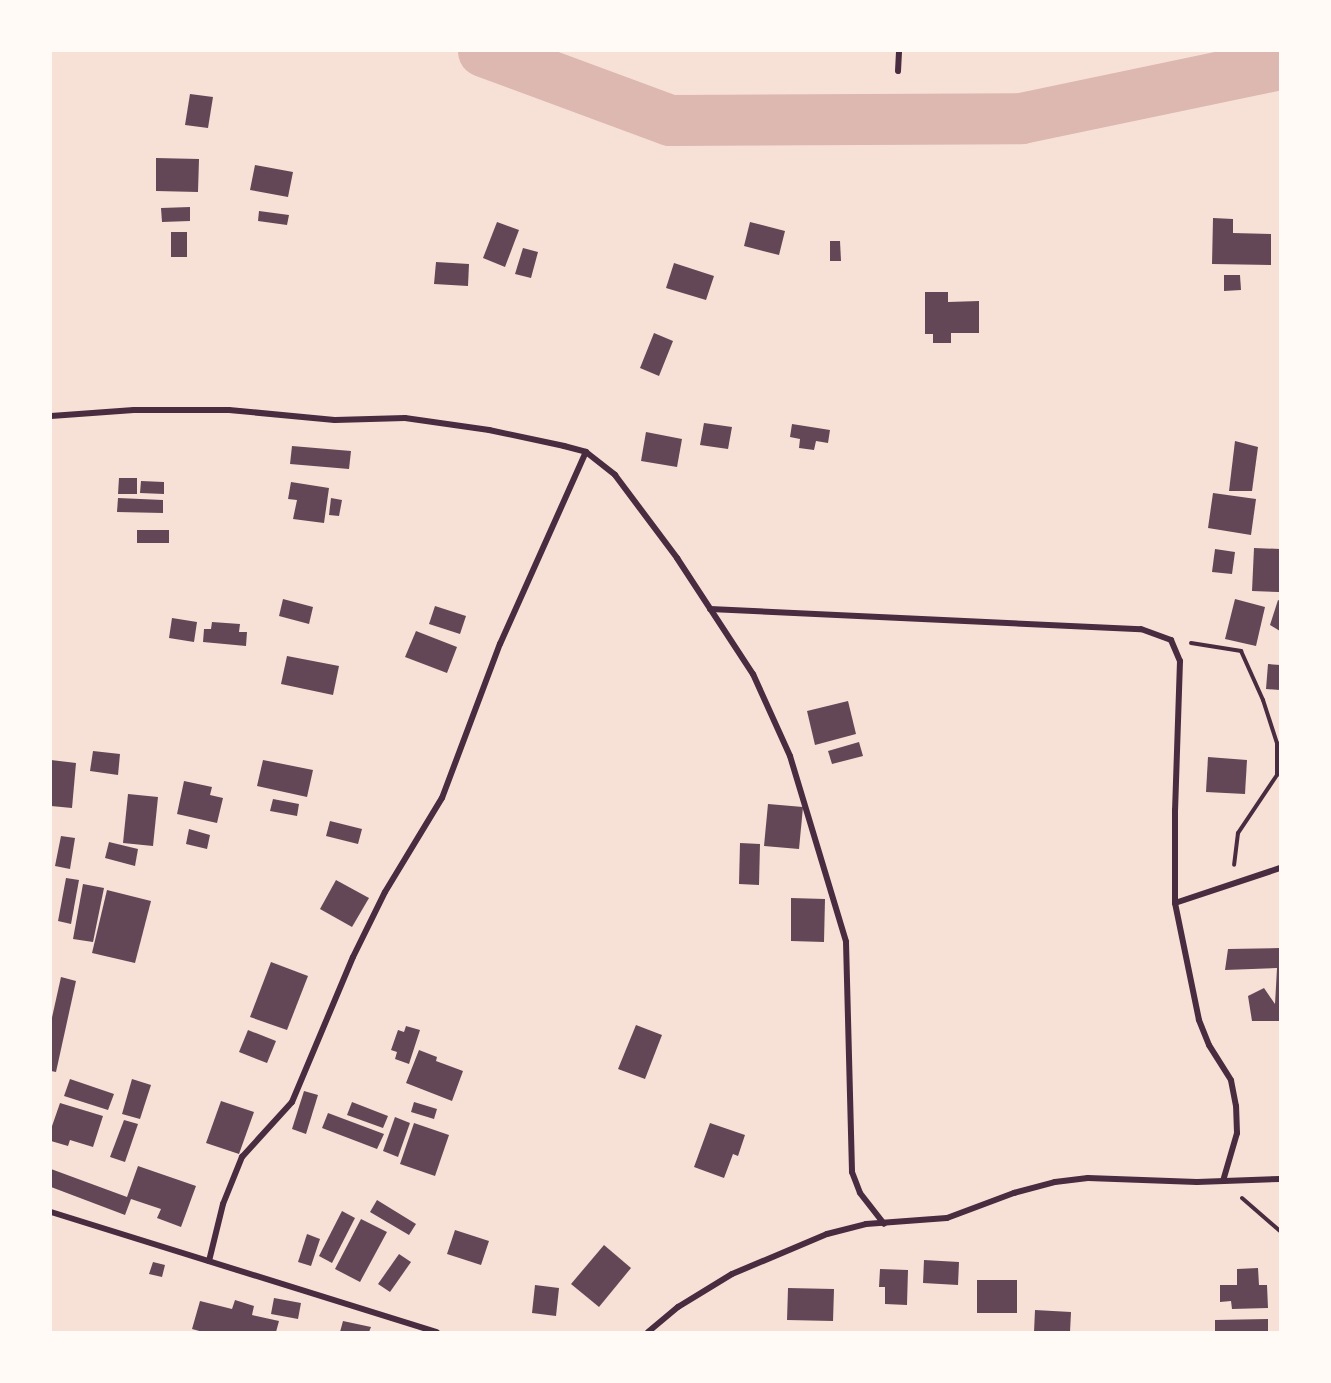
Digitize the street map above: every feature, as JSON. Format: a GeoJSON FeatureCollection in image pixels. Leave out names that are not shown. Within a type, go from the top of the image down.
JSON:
{"type":"FeatureCollection","features":[{"type":"Feature","properties":{"kind":"street"},"geometry":{"type":"LineString","coordinates":[[898,70],[899,51]]}},
{"type":"Feature","properties":{"kind":"street"},"geometry":{"type":"LineString","coordinates":[[51,416],[134,410],[228,410],[335,420],[405,418],[489,430],[586,452],[615,475],[677,558],[753,675],[781,736],[831,885],[846,942],[852,1172],[860,1193],[884,1224]]}},
{"type":"Feature","properties":{"kind":"street"},"geometry":{"type":"LineString","coordinates":[[209,1261],[223,1204],[242,1157],[292,1102],[353,957],[385,892],[442,798],[500,644],[586,452]]}},
{"type":"Feature","properties":{"kind":"street"},"geometry":{"type":"LineString","coordinates":[[710,609],[1141,629],[1171,640],[1180,661],[1175,810],[1175,903],[1199,1020],[1209,1045],[1231,1080],[1236,1106],[1237,1133],[1223,1180]]}},
{"type":"Feature","properties":{"kind":"street"},"geometry":{"type":"LineString","coordinates":[[1175,903],[1280,868]]}},
{"type":"Feature","properties":{"kind":"street"},"geometry":{"type":"LineString","coordinates":[[648,1332],[696,1296],[732,1274],[827,1234],[866,1224],[947,1218],[1014,1193],[1055,1182],[1088,1178],[1280,1179]]}},
{"type":"Feature","properties":{"kind":"street"},"geometry":{"type":"LineString","coordinates":[[51,1212],[437,1332]]}},
{"type":"Feature","properties":{"kind":"path"},"geometry":{"type":"LineString","coordinates":[[1171,640],[1241,651],[1263,700],[1277,743],[1277,775],[1238,833],[1232,884]]}},
{"type":"Feature","properties":{"kind":"path"},"geometry":{"type":"LineString","coordinates":[[1223,1180],[1280,1231]]}},
{"type":"Feature","properties":{"kind":"building"},"geometry":{"type":"Polygon","coordinates":[[[190,94],[213,97],[208,128],[185,125],[190,94]]]}},
{"type":"Feature","properties":{"kind":"building"},"geometry":{"type":"Polygon","coordinates":[[[156,158],[199,159],[198,192],[156,191],[156,158]]]}},
{"type":"Feature","properties":{"kind":"building"},"geometry":{"type":"Polygon","coordinates":[[[255,165],[293,172],[288,197],[250,190],[255,165]]]}},
{"type":"Feature","properties":{"kind":"building"},"geometry":{"type":"Polygon","coordinates":[[[190,207],[190,221],[162,222],[161,208],[190,207]]]}},
{"type":"Feature","properties":{"kind":"building"},"geometry":{"type":"Polygon","coordinates":[[[259,211],[289,215],[287,225],[258,221],[259,211]]]}},
{"type":"Feature","properties":{"kind":"building"},"geometry":{"type":"Polygon","coordinates":[[[1213,218],[1233,219],[1233,233],[1271,234],[1271,265],[1212,264],[1213,218]]]}},
{"type":"Feature","properties":{"kind":"building"},"geometry":{"type":"Polygon","coordinates":[[[497,222],[519,230],[505,267],[483,258],[497,222]]]}},
{"type":"Feature","properties":{"kind":"building"},"geometry":{"type":"Polygon","coordinates":[[[750,222],[785,231],[779,255],[744,246],[750,222]]]}},
{"type":"Feature","properties":{"kind":"building"},"geometry":{"type":"Polygon","coordinates":[[[171,232],[187,232],[187,257],[171,257],[171,232]]]}},
{"type":"Feature","properties":{"kind":"building"},"geometry":{"type":"Polygon","coordinates":[[[830,241],[840,241],[841,261],[830,261],[830,241]]]}},
{"type":"Feature","properties":{"kind":"building"},"geometry":{"type":"Polygon","coordinates":[[[523,248],[538,252],[531,278],[515,274],[523,248]]]}},
{"type":"Feature","properties":{"kind":"building"},"geometry":{"type":"Polygon","coordinates":[[[436,262],[469,264],[468,286],[434,284],[436,262]]]}},
{"type":"Feature","properties":{"kind":"building"},"geometry":{"type":"Polygon","coordinates":[[[674,263],[714,276],[706,300],[666,288],[674,263]]]}},
{"type":"Feature","properties":{"kind":"building"},"geometry":{"type":"Polygon","coordinates":[[[1224,275],[1240,275],[1241,290],[1224,291],[1224,275]]]}},
{"type":"Feature","properties":{"kind":"building"},"geometry":{"type":"Polygon","coordinates":[[[925,292],[948,292],[948,302],[979,301],[979,333],[951,333],[951,343],[933,343],[933,334],[925,334],[925,292]]]}},
{"type":"Feature","properties":{"kind":"building"},"geometry":{"type":"Polygon","coordinates":[[[654,333],[673,341],[659,376],[640,368],[654,333]]]}},
{"type":"Feature","properties":{"kind":"building"},"geometry":{"type":"Polygon","coordinates":[[[704,423],[732,427],[728,449],[700,445],[704,423]]]}},
{"type":"Feature","properties":{"kind":"building"},"geometry":{"type":"Polygon","coordinates":[[[792,424],[830,430],[828,443],[816,441],[814,450],[799,448],[800,439],[790,437],[792,424]]]}},
{"type":"Feature","properties":{"kind":"building"},"geometry":{"type":"Polygon","coordinates":[[[646,432],[682,439],[677,467],[641,461],[646,432]]]}},
{"type":"Feature","properties":{"kind":"building"},"geometry":{"type":"Polygon","coordinates":[[[1235,441],[1258,447],[1252,491],[1229,491],[1235,441]]]}},
{"type":"Feature","properties":{"kind":"building"},"geometry":{"type":"Polygon","coordinates":[[[292,446],[351,451],[349,469],[290,464],[292,446]]]}},
{"type":"Feature","properties":{"kind":"building"},"geometry":{"type":"Polygon","coordinates":[[[119,478],[137,478],[137,494],[118,494],[119,478]]]}},
{"type":"Feature","properties":{"kind":"building"},"geometry":{"type":"Polygon","coordinates":[[[141,481],[164,482],[164,494],[140,493],[141,481]]]}},
{"type":"Feature","properties":{"kind":"building"},"geometry":{"type":"Polygon","coordinates":[[[291,482],[329,488],[324,523],[293,519],[297,500],[288,499],[291,482]]]}},
{"type":"Feature","properties":{"kind":"building"},"geometry":{"type":"Polygon","coordinates":[[[1213,493],[1256,499],[1251,535],[1208,528],[1213,493]]]}},
{"type":"Feature","properties":{"kind":"building"},"geometry":{"type":"Polygon","coordinates":[[[118,498],[163,500],[163,513],[117,512],[118,498]]]}},
{"type":"Feature","properties":{"kind":"building"},"geometry":{"type":"Polygon","coordinates":[[[331,498],[342,500],[339,516],[329,515],[331,498]]]}},
{"type":"Feature","properties":{"kind":"building"},"geometry":{"type":"Polygon","coordinates":[[[137,530],[169,530],[169,543],[137,543],[137,530]]]}},
{"type":"Feature","properties":{"kind":"building"},"geometry":{"type":"Polygon","coordinates":[[[1254,548],[1280,549],[1279,592],[1252,591],[1254,548]]]}},
{"type":"Feature","properties":{"kind":"building"},"geometry":{"type":"Polygon","coordinates":[[[1215,549],[1235,552],[1232,574],[1212,572],[1215,549]]]}},
{"type":"Feature","properties":{"kind":"building"},"geometry":{"type":"Polygon","coordinates":[[[283,599],[313,607],[309,624],[279,616],[283,599]]]}},
{"type":"Feature","properties":{"kind":"building"},"geometry":{"type":"Polygon","coordinates":[[[1235,599],[1265,607],[1256,646],[1225,639],[1235,599]]]}},
{"type":"Feature","properties":{"kind":"building"},"geometry":{"type":"Polygon","coordinates":[[[1278,600],[1280,601],[1280,631],[1270,625],[1278,600]]]}},
{"type":"Feature","properties":{"kind":"building"},"geometry":{"type":"Polygon","coordinates":[[[435,606],[466,616],[460,634],[429,624],[435,606]]]}},
{"type":"Feature","properties":{"kind":"building"},"geometry":{"type":"Polygon","coordinates":[[[172,618],[197,622],[194,642],[169,638],[172,618]]]}},
{"type":"Feature","properties":{"kind":"building"},"geometry":{"type":"Polygon","coordinates":[[[212,622],[240,624],[239,632],[247,632],[246,646],[203,642],[204,629],[211,629],[212,622]]]}},
{"type":"Feature","properties":{"kind":"building"},"geometry":{"type":"Polygon","coordinates":[[[416,631],[457,647],[447,673],[405,657],[416,631]]]}},
{"type":"Feature","properties":{"kind":"building"},"geometry":{"type":"Polygon","coordinates":[[[287,656],[339,666],[333,695],[281,684],[287,656]]]}},
{"type":"Feature","properties":{"kind":"building"},"geometry":{"type":"Polygon","coordinates":[[[1268,664],[1280,665],[1280,690],[1266,689],[1268,664]]]}},
{"type":"Feature","properties":{"kind":"building"},"geometry":{"type":"Polygon","coordinates":[[[848,701],[856,734],[815,745],[807,711],[848,701]]]}},
{"type":"Feature","properties":{"kind":"building"},"geometry":{"type":"Polygon","coordinates":[[[859,742],[863,756],[832,764],[828,751],[859,742]]]}},
{"type":"Feature","properties":{"kind":"building"},"geometry":{"type":"Polygon","coordinates":[[[93,751],[120,754],[118,775],[90,771],[93,751]]]}},
{"type":"Feature","properties":{"kind":"building"},"geometry":{"type":"Polygon","coordinates":[[[1208,757],[1247,760],[1245,794],[1206,792],[1208,757]]]}},
{"type":"Feature","properties":{"kind":"building"},"geometry":{"type":"Polygon","coordinates":[[[51,760],[76,763],[72,808],[51,806],[51,760]]]}},
{"type":"Feature","properties":{"kind":"building"},"geometry":{"type":"Polygon","coordinates":[[[263,760],[313,770],[307,797],[257,786],[263,760]]]}},
{"type":"Feature","properties":{"kind":"building"},"geometry":{"type":"Polygon","coordinates":[[[184,781],[212,787],[210,795],[223,798],[217,823],[177,814],[184,781]]]}},
{"type":"Feature","properties":{"kind":"building"},"geometry":{"type":"Polygon","coordinates":[[[128,794],[158,797],[153,846],[123,843],[128,794]]]}},
{"type":"Feature","properties":{"kind":"building"},"geometry":{"type":"Polygon","coordinates":[[[273,799],[299,804],[297,816],[270,811],[273,799]]]}},
{"type":"Feature","properties":{"kind":"building"},"geometry":{"type":"Polygon","coordinates":[[[768,804],[803,807],[799,849],[764,846],[768,804]]]}},
{"type":"Feature","properties":{"kind":"building"},"geometry":{"type":"Polygon","coordinates":[[[330,821],[362,829],[358,844],[326,836],[330,821]]]}},
{"type":"Feature","properties":{"kind":"building"},"geometry":{"type":"Polygon","coordinates":[[[189,829],[210,835],[207,849],[186,844],[189,829]]]}},
{"type":"Feature","properties":{"kind":"building"},"geometry":{"type":"Polygon","coordinates":[[[61,836],[75,838],[70,869],[55,866],[61,836]]]}},
{"type":"Feature","properties":{"kind":"building"},"geometry":{"type":"Polygon","coordinates":[[[109,842],[138,849],[135,866],[105,858],[109,842]]]}},
{"type":"Feature","properties":{"kind":"building"},"geometry":{"type":"Polygon","coordinates":[[[740,843],[760,844],[759,885],[739,884],[740,843]]]}},
{"type":"Feature","properties":{"kind":"building"},"geometry":{"type":"Polygon","coordinates":[[[66,878],[79,880],[71,924],[58,921],[66,878]]]}},
{"type":"Feature","properties":{"kind":"building"},"geometry":{"type":"Polygon","coordinates":[[[336,880],[369,898],[352,927],[320,909],[336,880]]]}},
{"type":"Feature","properties":{"kind":"building"},"geometry":{"type":"Polygon","coordinates":[[[83,884],[104,888],[93,942],[73,939],[83,884]]]}},
{"type":"Feature","properties":{"kind":"building"},"geometry":{"type":"Polygon","coordinates":[[[107,890],[151,901],[135,963],[92,953],[107,890]]]}},
{"type":"Feature","properties":{"kind":"building"},"geometry":{"type":"Polygon","coordinates":[[[791,898],[825,899],[824,942],[791,941],[791,898]]]}},
{"type":"Feature","properties":{"kind":"building"},"geometry":{"type":"Polygon","coordinates":[[[1280,948],[1280,1021],[1252,1021],[1248,996],[1264,988],[1275,1004],[1277,968],[1225,970],[1228,949],[1280,948]]]}},
{"type":"Feature","properties":{"kind":"building"},"geometry":{"type":"Polygon","coordinates":[[[271,962],[308,976],[287,1030],[250,1017],[271,962]]]}},
{"type":"Feature","properties":{"kind":"building"},"geometry":{"type":"Polygon","coordinates":[[[61,977],[76,981],[56,1072],[51,1071],[51,1022],[61,977]]]}},
{"type":"Feature","properties":{"kind":"building"},"geometry":{"type":"Polygon","coordinates":[[[636,1025],[662,1035],[645,1079],[618,1069],[636,1025]]]}},
{"type":"Feature","properties":{"kind":"building"},"geometry":{"type":"Polygon","coordinates":[[[406,1026],[420,1030],[409,1064],[395,1059],[397,1052],[391,1050],[398,1030],[404,1032],[406,1026]]]}},
{"type":"Feature","properties":{"kind":"building"},"geometry":{"type":"Polygon","coordinates":[[[248,1030],[276,1041],[267,1063],[239,1052],[248,1030]]]}},
{"type":"Feature","properties":{"kind":"building"},"geometry":{"type":"Polygon","coordinates":[[[419,1050],[437,1057],[436,1061],[463,1071],[452,1101],[406,1083],[419,1050]]]}},
{"type":"Feature","properties":{"kind":"building"},"geometry":{"type":"Polygon","coordinates":[[[70,1079],[114,1094],[108,1110],[64,1096],[70,1079]]]}},
{"type":"Feature","properties":{"kind":"building"},"geometry":{"type":"Polygon","coordinates":[[[132,1079],[151,1085],[140,1119],[122,1114],[132,1079]]]}},
{"type":"Feature","properties":{"kind":"building"},"geometry":{"type":"Polygon","coordinates":[[[304,1091],[318,1095],[306,1134],[292,1129],[304,1091]]]}},
{"type":"Feature","properties":{"kind":"building"},"geometry":{"type":"Polygon","coordinates":[[[221,1101],[254,1112],[239,1154],[206,1143],[221,1101]]]}},
{"type":"Feature","properties":{"kind":"building"},"geometry":{"type":"Polygon","coordinates":[[[352,1102],[388,1116],[383,1128],[347,1115],[352,1102]]]}},
{"type":"Feature","properties":{"kind":"building"},"geometry":{"type":"Polygon","coordinates":[[[414,1102],[437,1109],[434,1119],[411,1112],[414,1102]]]}},
{"type":"Feature","properties":{"kind":"building"},"geometry":{"type":"Polygon","coordinates":[[[60,1103],[103,1116],[93,1147],[70,1140],[68,1146],[51,1141],[51,1129],[60,1103]]]}},
{"type":"Feature","properties":{"kind":"building"},"geometry":{"type":"Polygon","coordinates":[[[328,1113],[384,1134],[377,1149],[322,1128],[328,1113]]]}},
{"type":"Feature","properties":{"kind":"building"},"geometry":{"type":"Polygon","coordinates":[[[395,1117],[410,1123],[398,1157],[383,1151],[395,1117]]]}},
{"type":"Feature","properties":{"kind":"building"},"geometry":{"type":"Polygon","coordinates":[[[124,1120],[138,1124],[125,1162],[110,1157],[124,1120]]]}},
{"type":"Feature","properties":{"kind":"building"},"geometry":{"type":"Polygon","coordinates":[[[414,1123],[449,1135],[435,1176],[400,1164],[414,1123]]]}},
{"type":"Feature","properties":{"kind":"building"},"geometry":{"type":"Polygon","coordinates":[[[710,1123],[745,1135],[738,1156],[733,1154],[724,1178],[694,1167],[710,1123]]]}},
{"type":"Feature","properties":{"kind":"building"},"geometry":{"type":"Polygon","coordinates":[[[138,1166],[196,1186],[181,1227],[157,1218],[161,1209],[131,1199],[125,1215],[51,1187],[51,1169],[127,1197],[138,1166]]]}},
{"type":"Feature","properties":{"kind":"building"},"geometry":{"type":"Polygon","coordinates":[[[377,1200],[416,1224],[409,1235],[370,1212],[377,1200]]]}},
{"type":"Feature","properties":{"kind":"building"},"geometry":{"type":"Polygon","coordinates":[[[342,1211],[355,1218],[332,1263],[319,1256],[342,1211]]]}},
{"type":"Feature","properties":{"kind":"building"},"geometry":{"type":"Polygon","coordinates":[[[361,1219],[387,1232],[360,1282],[335,1269],[361,1219]]]}},
{"type":"Feature","properties":{"kind":"building"},"geometry":{"type":"Polygon","coordinates":[[[455,1230],[489,1241],[481,1265],[447,1254],[455,1230]]]}},
{"type":"Feature","properties":{"kind":"building"},"geometry":{"type":"Polygon","coordinates":[[[307,1234],[320,1239],[311,1266],[298,1262],[307,1234]]]}},
{"type":"Feature","properties":{"kind":"building"},"geometry":{"type":"Polygon","coordinates":[[[604,1245],[631,1268],[599,1307],[571,1284],[604,1245]]]}},
{"type":"Feature","properties":{"kind":"building"},"geometry":{"type":"Polygon","coordinates":[[[399,1254],[411,1262],[390,1292],[378,1284],[399,1254]]]}},
{"type":"Feature","properties":{"kind":"building"},"geometry":{"type":"Polygon","coordinates":[[[924,1260],[959,1262],[958,1285],[923,1283],[924,1260]]]}},
{"type":"Feature","properties":{"kind":"building"},"geometry":{"type":"Polygon","coordinates":[[[153,1262],[165,1265],[162,1277],[149,1274],[153,1262]]]}},
{"type":"Feature","properties":{"kind":"building"},"geometry":{"type":"Polygon","coordinates":[[[1258,1268],[1259,1285],[1267,1285],[1268,1308],[1232,1309],[1231,1301],[1220,1302],[1220,1285],[1237,1285],[1237,1269],[1258,1268]]]}},
{"type":"Feature","properties":{"kind":"building"},"geometry":{"type":"Polygon","coordinates":[[[880,1269],[908,1270],[907,1305],[885,1304],[885,1287],[879,1287],[880,1269]]]}},
{"type":"Feature","properties":{"kind":"building"},"geometry":{"type":"Polygon","coordinates":[[[977,1280],[1017,1280],[1017,1313],[977,1313],[977,1280]]]}},
{"type":"Feature","properties":{"kind":"building"},"geometry":{"type":"Polygon","coordinates":[[[535,1285],[559,1288],[556,1316],[532,1313],[535,1285]]]}},
{"type":"Feature","properties":{"kind":"building"},"geometry":{"type":"Polygon","coordinates":[[[788,1288],[834,1289],[833,1321],[787,1320],[788,1288]]]}},
{"type":"Feature","properties":{"kind":"building"},"geometry":{"type":"Polygon","coordinates":[[[274,1298],[301,1303],[298,1319],[271,1314],[274,1298]]]}},
{"type":"Feature","properties":{"kind":"building"},"geometry":{"type":"Polygon","coordinates":[[[235,1300],[254,1306],[252,1315],[279,1321],[276,1332],[203,1332],[192,1329],[200,1301],[232,1309],[235,1300]]]}},
{"type":"Feature","properties":{"kind":"building"},"geometry":{"type":"Polygon","coordinates":[[[1035,1310],[1071,1312],[1070,1332],[1034,1332],[1035,1310]]]}},
{"type":"Feature","properties":{"kind":"building"},"geometry":{"type":"Polygon","coordinates":[[[1268,1319],[1268,1332],[1215,1332],[1215,1320],[1268,1319]]]}},
{"type":"Feature","properties":{"kind":"building"},"geometry":{"type":"Polygon","coordinates":[[[343,1321],[371,1327],[369,1332],[340,1332],[343,1321]]]}},
{"type":"Feature","properties":{"kind":"waterway"},"geometry":{"type":"LineString","coordinates":[[483,51],[670,120],[1021,118],[1280,64]]}}]}
